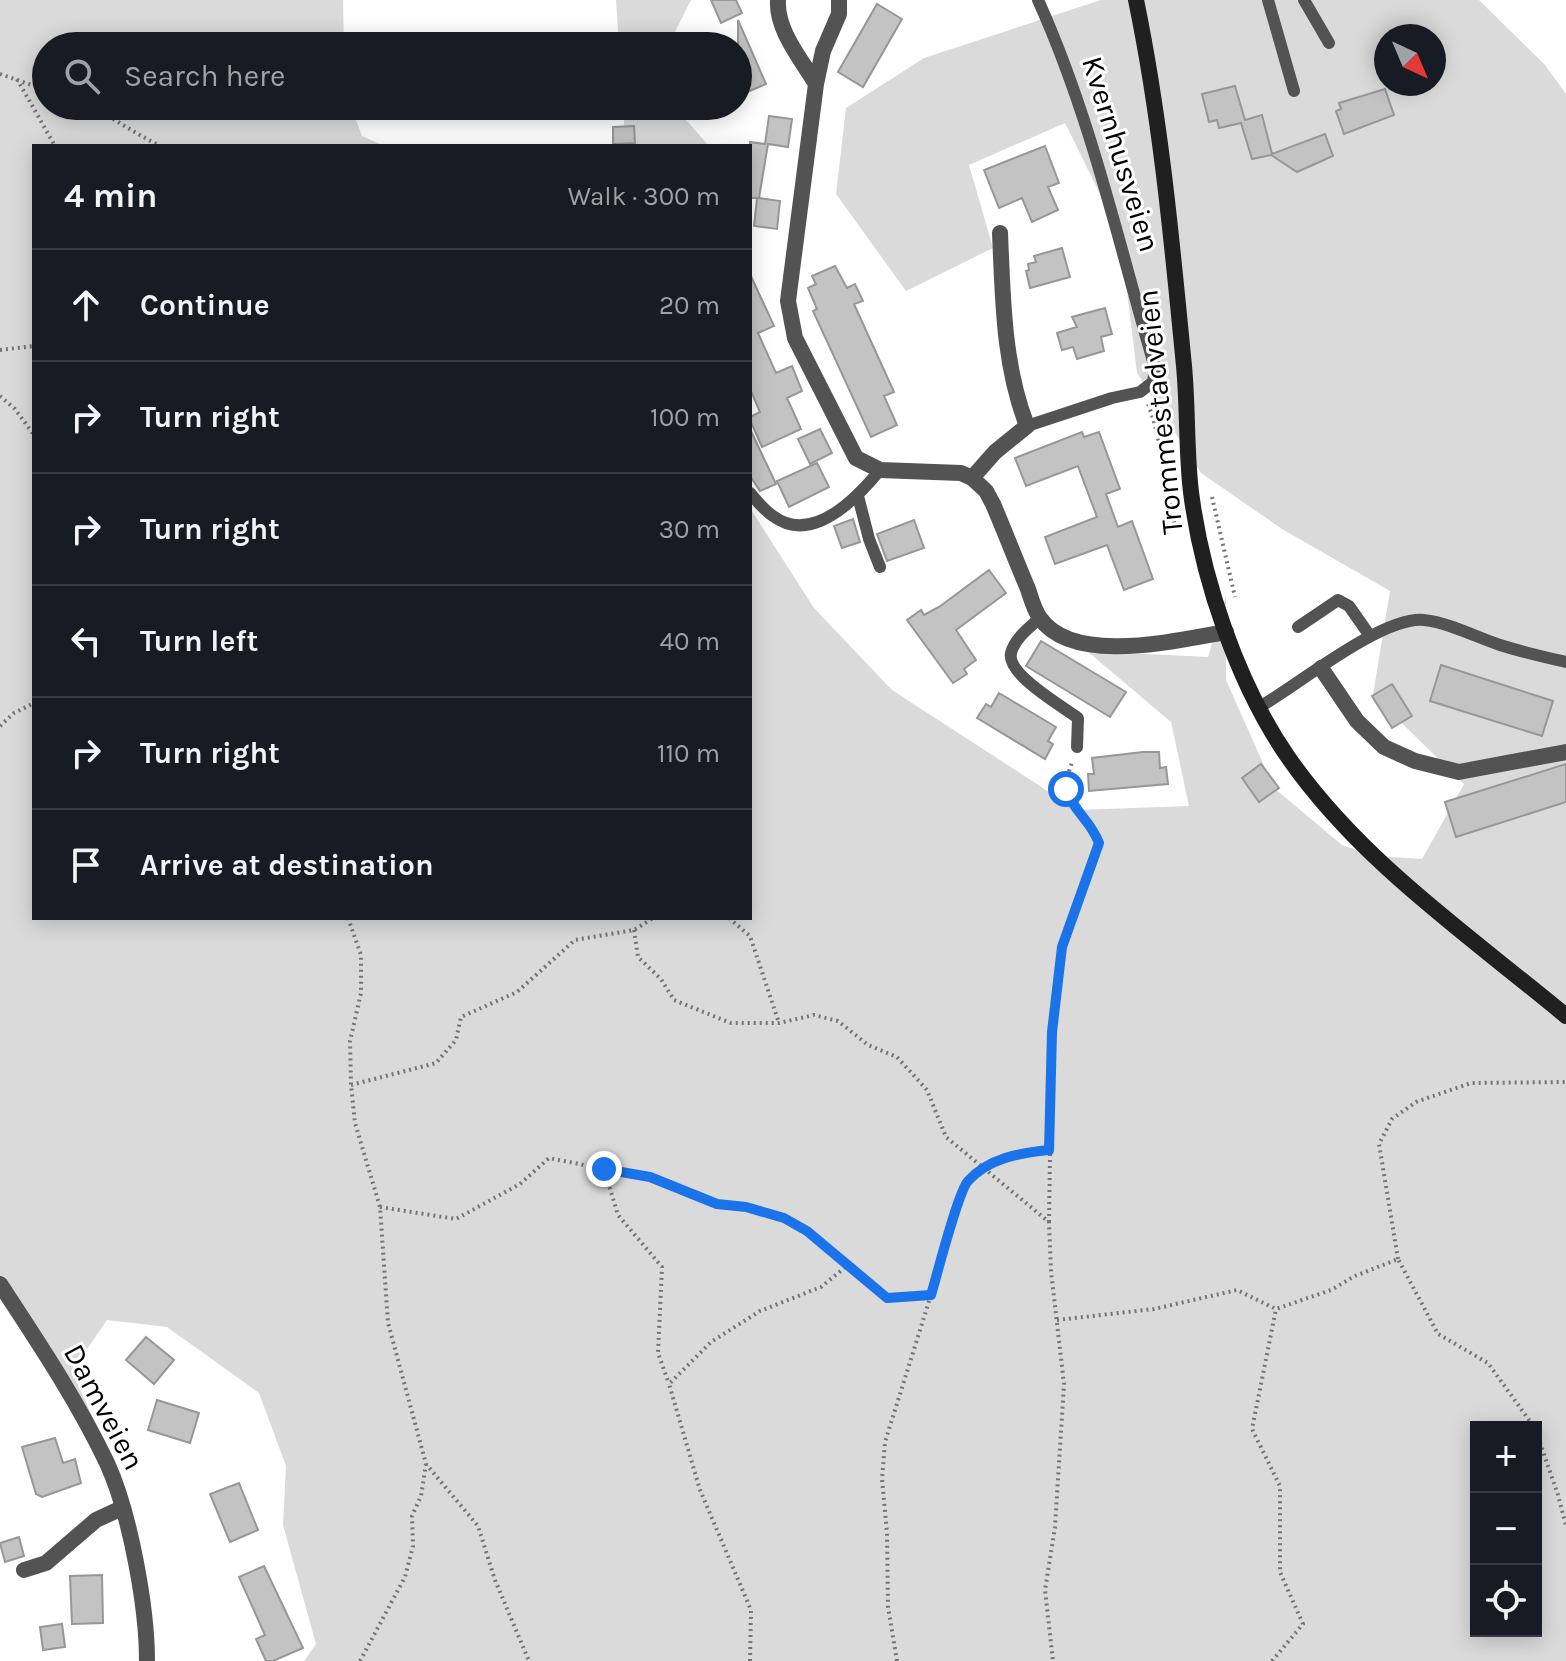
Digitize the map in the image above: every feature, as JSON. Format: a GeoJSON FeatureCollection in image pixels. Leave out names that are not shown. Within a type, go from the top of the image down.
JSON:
{"type":"FeatureCollection","features":[{"type":"Feature","properties":{"kind":"main road","name":"Trommestadveien"},"geometry":{"type":"LineString","coordinates":[[1136,0],[1168,197],[1185,379],[1191,494],[1202,550],[1233,655],[1258,708],[1288,757],[1348,828],[1397,876],[1566,1016]]}},
{"type":"Feature","properties":{"kind":"street"},"geometry":{"type":"LineString","coordinates":[[778,0],[778,10],[788,39],[816,84]]}},
{"type":"Feature","properties":{"kind":"street"},"geometry":{"type":"LineString","coordinates":[[839,0],[839,14],[823,51],[816,84],[788,301],[795,338],[856,458],[880,470],[946,471],[972,478],[986,491],[993,504],[1040,618],[1058,633],[1076,642],[1111,646],[1167,643],[1226,632]]}},
{"type":"Feature","properties":{"kind":"street"},"geometry":{"type":"LineString","coordinates":[[972,478],[995,452],[1027,426],[1015,396],[1006,347],[1000,233]]}},
{"type":"Feature","properties":{"kind":"street"},"geometry":{"type":"LineString","coordinates":[[1321,668],[1357,721],[1384,747],[1415,761],[1459,772],[1566,752]]}},
{"type":"Feature","properties":{"kind":"street","name":"Damveien"},"geometry":{"type":"LineString","coordinates":[[0,1284],[72,1397],[108,1465],[133,1552],[147,1661]]}},
{"type":"Feature","properties":{"kind":"street"},"geometry":{"type":"LineString","coordinates":[[24,1570],[46,1563],[96,1520],[122,1508]]}},
{"type":"Feature","properties":{"kind":"lane","name":"Kvernhusveien"},"geometry":{"type":"LineString","coordinates":[[1038,0],[1082,115],[1155,368],[1153,382],[1140,392]]}},
{"type":"Feature","properties":{"kind":"lane"},"geometry":{"type":"LineString","coordinates":[[1268,0],[1294,91]]}},
{"type":"Feature","properties":{"kind":"lane"},"geometry":{"type":"LineString","coordinates":[[1304,0],[1329,43]]}},
{"type":"Feature","properties":{"kind":"lane"},"geometry":{"type":"LineString","coordinates":[[1027,426],[1140,392]]}},
{"type":"Feature","properties":{"kind":"lane"},"geometry":{"type":"LineString","coordinates":[[752,495],[773,517],[788,524],[807,524],[839,512],[858,496],[880,470]]}},
{"type":"Feature","properties":{"kind":"lane"},"geometry":{"type":"LineString","coordinates":[[858,496],[880,567]]}},
{"type":"Feature","properties":{"kind":"lane"},"geometry":{"type":"LineString","coordinates":[[1298,627],[1338,600],[1349,606],[1370,636]]}},
{"type":"Feature","properties":{"kind":"lane"},"geometry":{"type":"LineString","coordinates":[[1040,618],[1018,639],[1010,660],[1023,678],[1078,718],[1077,747]]}},
{"type":"Feature","properties":{"kind":"lane"},"geometry":{"type":"LineString","coordinates":[[1258,708],[1370,636],[1408,620],[1425,620],[1504,647],[1566,662]]}},
{"type":"Feature","properties":{"kind":"path"},"geometry":{"type":"LineString","coordinates":[[0,74],[32,85]]}},
{"type":"Feature","properties":{"kind":"path"},"geometry":{"type":"LineString","coordinates":[[17,79],[32,105]]}},
{"type":"Feature","properties":{"kind":"path"},"geometry":{"type":"LineString","coordinates":[[40,120],[54,144]]}},
{"type":"Feature","properties":{"kind":"path"},"geometry":{"type":"LineString","coordinates":[[116,120],[135,135],[156,144]]}},
{"type":"Feature","properties":{"kind":"path"},"geometry":{"type":"LineString","coordinates":[[0,350],[32,346]]}},
{"type":"Feature","properties":{"kind":"path"},"geometry":{"type":"LineString","coordinates":[[1140,392],[1157,428],[1167,495]]}},
{"type":"Feature","properties":{"kind":"path"},"geometry":{"type":"LineString","coordinates":[[0,396],[15,409],[32,432]]}},
{"type":"Feature","properties":{"kind":"path"},"geometry":{"type":"LineString","coordinates":[[1210,490],[1219,518],[1238,611]]}},
{"type":"Feature","properties":{"kind":"path"},"geometry":{"type":"LineString","coordinates":[[0,726],[14,713],[32,704]]}},
{"type":"Feature","properties":{"kind":"path"},"geometry":{"type":"LineString","coordinates":[[1053,1661],[1045,1590],[1055,1527],[1064,1384],[1049,1222],[1052,1032],[1062,947],[1099,843],[1093,828],[1072,806],[1065,781]]}},
{"type":"Feature","properties":{"kind":"path"},"geometry":{"type":"LineString","coordinates":[[349,920],[361,955],[361,993],[350,1041],[355,1123],[380,1207],[388,1323],[426,1464],[421,1496],[412,1516],[413,1546],[405,1577],[360,1661]]}},
{"type":"Feature","properties":{"kind":"path"},"geometry":{"type":"LineString","coordinates":[[351,1085],[436,1063],[456,1040],[461,1017],[517,992],[575,940],[634,930],[650,920]]}},
{"type":"Feature","properties":{"kind":"path"},"geometry":{"type":"LineString","coordinates":[[731,920],[750,936],[779,1023]]}},
{"type":"Feature","properties":{"kind":"path"},"geometry":{"type":"LineString","coordinates":[[634,930],[638,957],[661,979],[674,1000],[731,1023],[779,1023],[814,1015],[838,1021],[868,1045],[897,1057],[927,1090],[946,1137],[1049,1222]]}},
{"type":"Feature","properties":{"kind":"path"},"geometry":{"type":"LineString","coordinates":[[1529,1421],[1488,1363],[1438,1334],[1398,1259],[1379,1144],[1392,1119],[1416,1102],[1471,1083],[1566,1082]]}},
{"type":"Feature","properties":{"kind":"path"},"geometry":{"type":"LineString","coordinates":[[897,1661],[888,1607],[887,1533],[882,1479],[885,1442],[965,1184],[982,1168],[1016,1153],[1049,1150]]}},
{"type":"Feature","properties":{"kind":"path"},"geometry":{"type":"LineString","coordinates":[[380,1207],[456,1219],[520,1184],[549,1158],[650,1177],[717,1204],[746,1207],[784,1218],[807,1231],[887,1298],[931,1295]]}},
{"type":"Feature","properties":{"kind":"path"},"geometry":{"type":"LineString","coordinates":[[604,1169],[618,1215],[662,1267],[658,1353],[700,1490],[751,1610],[750,1661]]}},
{"type":"Feature","properties":{"kind":"path"},"geometry":{"type":"LineString","coordinates":[[1057,1320],[1154,1309],[1237,1290],[1276,1309],[1331,1290],[1355,1276],[1398,1259]]}},
{"type":"Feature","properties":{"kind":"path"},"geometry":{"type":"LineString","coordinates":[[669,1384],[711,1342],[760,1311],[821,1287],[848,1265]]}},
{"type":"Feature","properties":{"kind":"path"},"geometry":{"type":"LineString","coordinates":[[1272,1661],[1303,1624],[1280,1572],[1280,1486],[1252,1429],[1276,1309]]}},
{"type":"Feature","properties":{"kind":"path"},"geometry":{"type":"LineString","coordinates":[[1542,1449],[1566,1526]]}},
{"type":"Feature","properties":{"kind":"path"},"geometry":{"type":"LineString","coordinates":[[426,1464],[478,1526],[495,1580],[529,1661]]}},
{"type":"Feature","properties":{"kind":"shaded area"},"geometry":{"type":"Polygon","coordinates":[[[0,0],[343,0],[344,32],[32,32],[32,120],[356,120],[362,136],[380,144],[32,144],[32,920],[752,920],[752,511],[814,608],[892,690],[1077,810],[1189,806],[1171,722],[1087,651],[1208,657],[1226,596],[1226,680],[1274,788],[1342,845],[1376,856],[1422,859],[1464,784],[1373,695],[1390,591],[1282,529],[1201,473],[1137,373],[1124,267],[1100,194],[1065,123],[969,165],[993,248],[906,291],[836,194],[846,108],[924,58],[1101,0],[1479,0],[1545,65],[1566,94],[1566,1661],[304,1661],[316,1644],[283,1525],[286,1466],[259,1393],[167,1327],[107,1320],[72,1371],[93,1418],[89,1420],[0,1287],[0,0]]]}},
{"type":"Feature","properties":{"kind":"shaded area"},"geometry":{"type":"Polygon","coordinates":[[[616,0],[691,0],[675,32],[618,32],[616,0]]]}},
{"type":"Feature","properties":{"kind":"shaded area"},"geometry":{"type":"Polygon","coordinates":[[[624,120],[686,120],[707,144],[624,144],[624,120]]]}},
{"type":"Feature","properties":{"kind":"building"},"geometry":{"type":"Polygon","coordinates":[[[711,0],[736,0],[742,13],[721,23],[711,0]]]}},
{"type":"Feature","properties":{"kind":"building"},"geometry":{"type":"Polygon","coordinates":[[[877,4],[902,19],[863,87],[838,72],[877,4]]]}},
{"type":"Feature","properties":{"kind":"building"},"geometry":{"type":"Polygon","coordinates":[[[752,52],[766,84],[752,90],[752,52]]]}},
{"type":"Feature","properties":{"kind":"building"},"geometry":{"type":"Polygon","coordinates":[[[1235,86],[1245,120],[1262,115],[1272,154],[1325,134],[1333,156],[1297,172],[1271,155],[1252,159],[1241,123],[1219,128],[1217,120],[1209,122],[1202,94],[1235,86]]]}},
{"type":"Feature","properties":{"kind":"building"},"geometry":{"type":"Polygon","coordinates":[[[1374,92],[1374,96],[1387,96],[1394,115],[1344,134],[1336,111],[1341,109],[1339,103],[1374,92]]]}},
{"type":"Feature","properties":{"kind":"building"},"geometry":{"type":"Polygon","coordinates":[[[769,116],[792,119],[788,147],[768,144],[759,198],[780,201],[777,229],[754,226],[757,198],[752,198],[750,142],[765,144],[769,116]]]}},
{"type":"Feature","properties":{"kind":"building"},"geometry":{"type":"Polygon","coordinates":[[[634,126],[635,143],[613,144],[613,127],[634,126]]]}},
{"type":"Feature","properties":{"kind":"building"},"geometry":{"type":"Polygon","coordinates":[[[1045,146],[1059,183],[1048,187],[1058,210],[1032,222],[1022,198],[999,208],[984,170],[1045,146]]]}},
{"type":"Feature","properties":{"kind":"building"},"geometry":{"type":"Polygon","coordinates":[[[1062,248],[1070,277],[1030,288],[1026,271],[1029,270],[1028,264],[1036,262],[1034,256],[1062,248]]]}},
{"type":"Feature","properties":{"kind":"building"},"geometry":{"type":"Polygon","coordinates":[[[835,266],[847,288],[855,284],[863,301],[854,304],[894,392],[884,396],[897,425],[871,437],[813,311],[817,309],[808,288],[816,284],[812,276],[835,266]]]}},
{"type":"Feature","properties":{"kind":"building"},"geometry":{"type":"Polygon","coordinates":[[[752,278],[774,326],[758,333],[776,373],[792,366],[802,391],[787,398],[801,429],[762,447],[752,424],[752,416],[760,412],[752,394],[752,278]]]}},
{"type":"Feature","properties":{"kind":"building"},"geometry":{"type":"Polygon","coordinates":[[[1105,308],[1112,334],[1101,337],[1104,351],[1077,359],[1073,347],[1062,350],[1057,333],[1077,327],[1072,317],[1105,308]]]}},
{"type":"Feature","properties":{"kind":"building"},"geometry":{"type":"Polygon","coordinates":[[[820,429],[832,453],[810,464],[798,439],[820,429]]]}},
{"type":"Feature","properties":{"kind":"building"},"geometry":{"type":"Polygon","coordinates":[[[1082,432],[1084,437],[1099,432],[1120,489],[1106,494],[1118,527],[1132,521],[1153,579],[1124,590],[1107,545],[1055,564],[1045,537],[1097,517],[1078,466],[1026,486],[1015,458],[1082,432]]]}},
{"type":"Feature","properties":{"kind":"building"},"geometry":{"type":"Polygon","coordinates":[[[752,433],[776,484],[760,491],[752,479],[752,433]]]}},
{"type":"Feature","properties":{"kind":"building"},"geometry":{"type":"Polygon","coordinates":[[[817,463],[829,487],[789,507],[777,481],[817,463]]]}},
{"type":"Feature","properties":{"kind":"building"},"geometry":{"type":"Polygon","coordinates":[[[853,519],[860,542],[842,548],[834,526],[853,519]]]}},
{"type":"Feature","properties":{"kind":"building"},"geometry":{"type":"Polygon","coordinates":[[[914,520],[924,548],[887,561],[877,534],[914,520]]]}},
{"type":"Feature","properties":{"kind":"building"},"geometry":{"type":"Polygon","coordinates":[[[989,570],[1006,593],[956,630],[976,660],[964,669],[967,674],[953,683],[907,620],[921,610],[924,615],[939,607],[989,570]]]}},
{"type":"Feature","properties":{"kind":"building"},"geometry":{"type":"Polygon","coordinates":[[[1041,641],[1126,692],[1110,717],[1026,666],[1041,641]]]}},
{"type":"Feature","properties":{"kind":"building"},"geometry":{"type":"Polygon","coordinates":[[[1441,665],[1553,701],[1542,736],[1430,701],[1441,665]]]}},
{"type":"Feature","properties":{"kind":"building"},"geometry":{"type":"Polygon","coordinates":[[[1392,684],[1412,716],[1392,728],[1372,696],[1392,684]]]}},
{"type":"Feature","properties":{"kind":"building"},"geometry":{"type":"Polygon","coordinates":[[[999,693],[1056,727],[1048,741],[1053,744],[1045,759],[977,718],[986,704],[991,707],[999,693]]]}},
{"type":"Feature","properties":{"kind":"building"},"geometry":{"type":"Polygon","coordinates":[[[1159,752],[1160,768],[1166,767],[1168,784],[1089,791],[1088,774],[1094,774],[1092,758],[1159,752]]]}},
{"type":"Feature","properties":{"kind":"building"},"geometry":{"type":"Polygon","coordinates":[[[1261,764],[1279,788],[1259,802],[1242,778],[1261,764]]]}},
{"type":"Feature","properties":{"kind":"building"},"geometry":{"type":"Polygon","coordinates":[[[1566,764],[1566,802],[1456,837],[1445,802],[1566,764]]]}},
{"type":"Feature","properties":{"kind":"building"},"geometry":{"type":"Polygon","coordinates":[[[146,1337],[174,1360],[154,1384],[126,1360],[146,1337]]]}},
{"type":"Feature","properties":{"kind":"building"},"geometry":{"type":"Polygon","coordinates":[[[157,1400],[199,1413],[190,1443],[148,1430],[157,1400]]]}},
{"type":"Feature","properties":{"kind":"building"},"geometry":{"type":"Polygon","coordinates":[[[55,1438],[63,1463],[75,1459],[81,1483],[42,1497],[36,1494],[22,1447],[55,1438]]]}},
{"type":"Feature","properties":{"kind":"building"},"geometry":{"type":"Polygon","coordinates":[[[239,1483],[258,1530],[230,1542],[210,1494],[239,1483]]]}},
{"type":"Feature","properties":{"kind":"building"},"geometry":{"type":"Polygon","coordinates":[[[19,1537],[24,1556],[5,1562],[0,1543],[19,1537]]]}},
{"type":"Feature","properties":{"kind":"building"},"geometry":{"type":"Polygon","coordinates":[[[264,1566],[303,1648],[273,1661],[266,1661],[256,1639],[265,1635],[239,1577],[264,1566]]]}},
{"type":"Feature","properties":{"kind":"building"},"geometry":{"type":"Polygon","coordinates":[[[102,1575],[103,1623],[72,1624],[70,1576],[102,1575]]]}},
{"type":"Feature","properties":{"kind":"building"},"geometry":{"type":"Polygon","coordinates":[[[62,1624],[65,1647],[43,1650],[40,1627],[62,1624]]]}},
{"type":"Feature","properties":{"kind":"route"},"geometry":{"type":"LineString","coordinates":[[604,1169],[650,1177],[717,1204],[746,1207],[784,1218],[807,1231],[887,1298],[931,1295],[965,1184],[982,1168],[1016,1153],[1049,1150],[1052,1032],[1062,947],[1099,843],[1093,828],[1072,806],[1066,789]]}}]}
